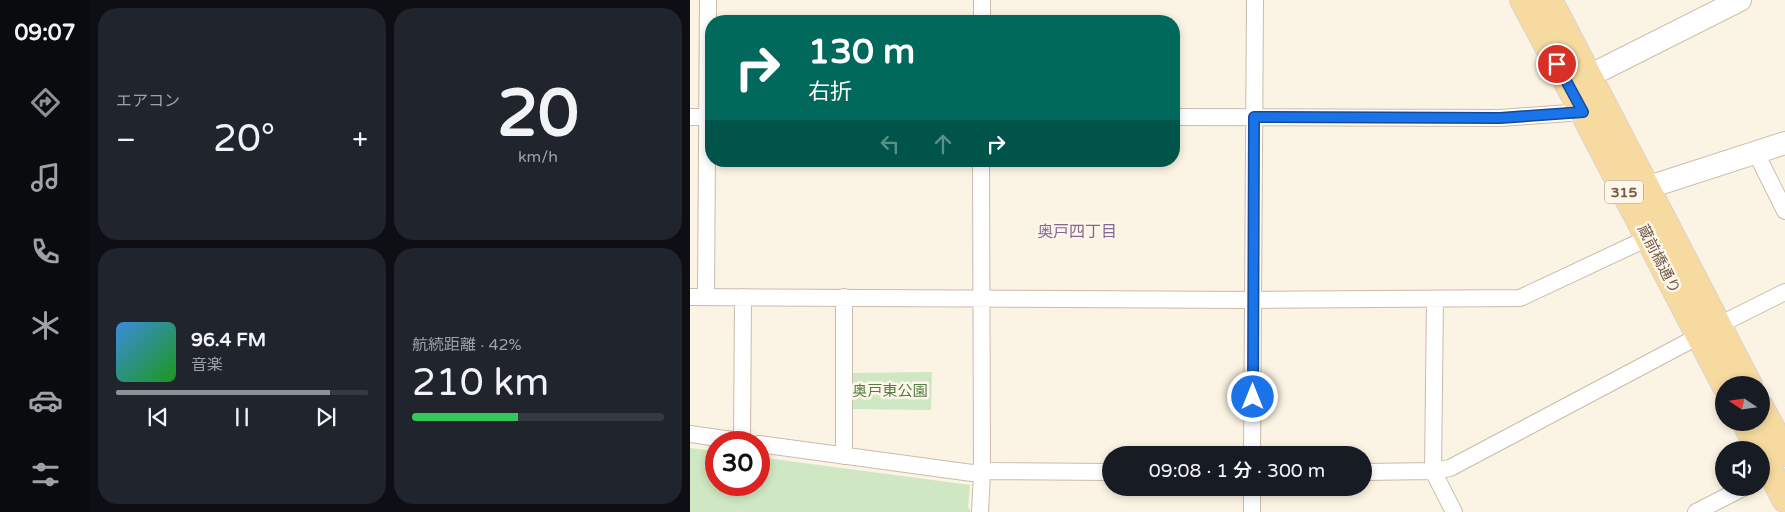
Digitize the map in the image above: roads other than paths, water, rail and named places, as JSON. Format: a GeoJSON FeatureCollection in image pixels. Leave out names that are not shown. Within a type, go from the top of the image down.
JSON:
{"type":"FeatureCollection","features":[{"type":"Feature","properties":{"kind":"main road","name":"蔵前橋通り"},"geometry":{"type":"LineString","coordinates":[[1522,0],[1583,112],[1648,238],[1708,331],[1742,376]]}},
{"type":"Feature","properties":{"kind":"main road","name":"蔵前橋通り"},"geometry":{"type":"LineString","coordinates":[[1549,0],[1646,188],[1708,331],[1722,376]]}},
{"type":"Feature","properties":{"kind":"main road"},"geometry":{"type":"LineString","coordinates":[[1770,462],[1785,499]]}},
{"type":"Feature","properties":{"kind":"street"},"geometry":{"type":"LineString","coordinates":[[708,0],[708,15]]}},
{"type":"Feature","properties":{"kind":"street"},"geometry":{"type":"LineString","coordinates":[[982,0],[982,15]]}},
{"type":"Feature","properties":{"kind":"street"},"geometry":{"type":"LineString","coordinates":[[1252,446],[1255,0]]}},
{"type":"Feature","properties":{"kind":"street"},"geometry":{"type":"LineString","coordinates":[[1589,76],[1740,0]]}},
{"type":"Feature","properties":{"kind":"street"},"geometry":{"type":"LineString","coordinates":[[1180,117],[1500,118],[1583,112]]}},
{"type":"Feature","properties":{"kind":"street"},"geometry":{"type":"LineString","coordinates":[[690,117],[705,117]]}},
{"type":"Feature","properties":{"kind":"street"},"geometry":{"type":"LineString","coordinates":[[1646,188],[1785,143]]}},
{"type":"Feature","properties":{"kind":"street"},"geometry":{"type":"LineString","coordinates":[[1756,153],[1785,211]]}},
{"type":"Feature","properties":{"kind":"street"},"geometry":{"type":"LineString","coordinates":[[706,167],[698,297],[1253,300],[1520,298],[1648,238]]}},
{"type":"Feature","properties":{"kind":"street"},"geometry":{"type":"LineString","coordinates":[[980,512],[982,472],[981,167]]}},
{"type":"Feature","properties":{"kind":"street"},"geometry":{"type":"LineString","coordinates":[[1372,472],[1434,471],[1450,468],[1785,292]]}},
{"type":"Feature","properties":{"kind":"street"},"geometry":{"type":"LineString","coordinates":[[742,431],[744,297]]}},
{"type":"Feature","properties":{"kind":"street"},"geometry":{"type":"LineString","coordinates":[[844,298],[844,456]]}},
{"type":"Feature","properties":{"kind":"street"},"geometry":{"type":"LineString","coordinates":[[1435,299],[1434,471],[1454,512]]}},
{"type":"Feature","properties":{"kind":"street"},"geometry":{"type":"LineString","coordinates":[[690,434],[705,436]]}},
{"type":"Feature","properties":{"kind":"street"},"geometry":{"type":"LineString","coordinates":[[770,446],[972,473],[1102,472]]}},
{"type":"Feature","properties":{"kind":"street"},"geometry":{"type":"LineString","coordinates":[[1252,496],[1252,512]]}},
{"type":"Feature","properties":{"kind":"street"},"geometry":{"type":"LineString","coordinates":[[1696,512],[1727,496]]}},
{"type":"Feature","properties":{"kind":"district","name":"奥戸四丁目"},"geometry":{"type":"Point","coordinates":[1077,232]}},
{"type":"Feature","properties":{"kind":"park label","name":"奥戸東公園"},"geometry":{"type":"Point","coordinates":[890,391]}}]}
